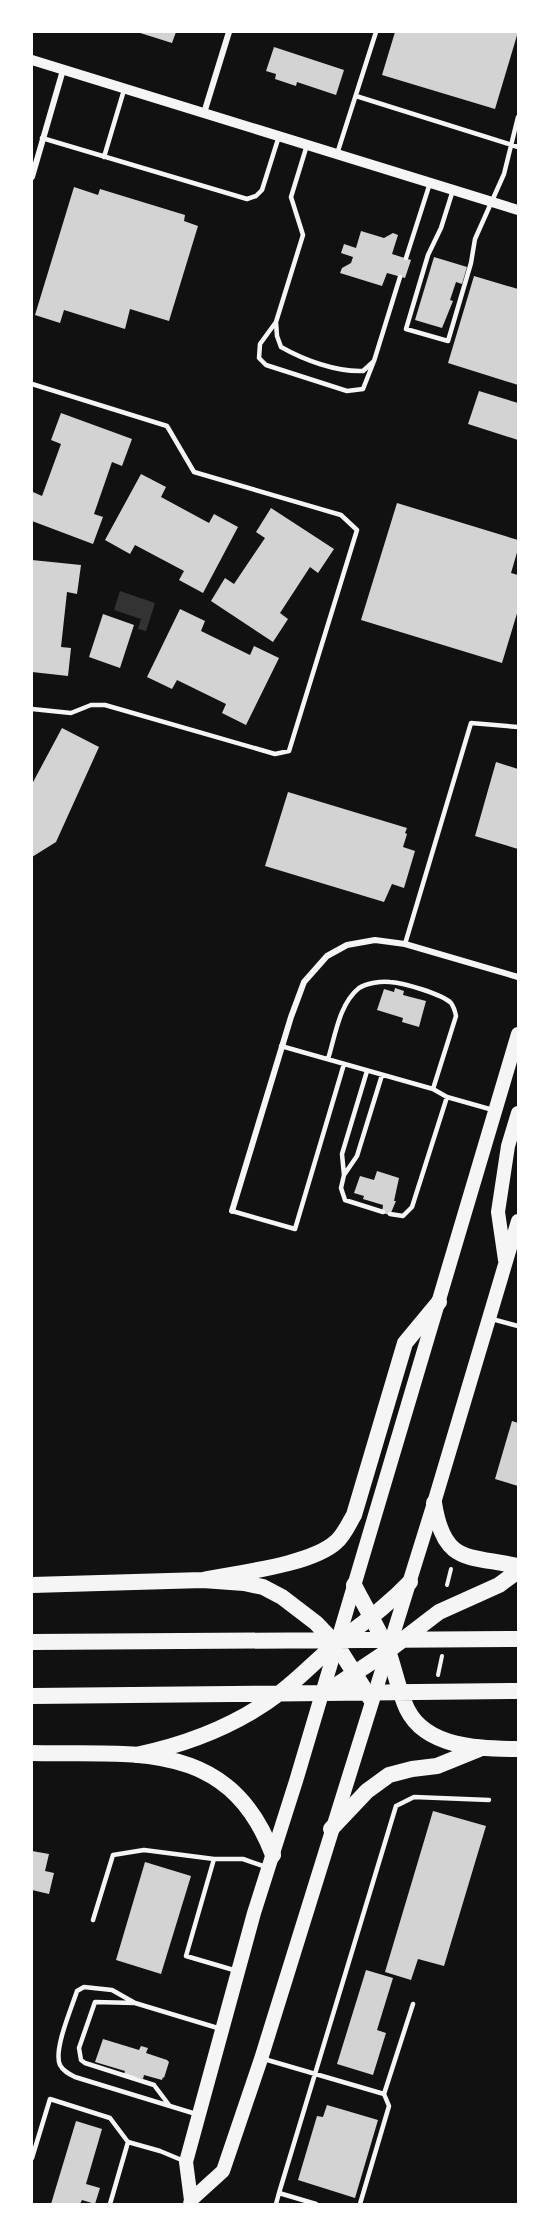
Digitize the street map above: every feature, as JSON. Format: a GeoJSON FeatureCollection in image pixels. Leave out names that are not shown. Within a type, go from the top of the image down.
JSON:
{"type":"FeatureCollection","features":[{"type":"Feature","properties":{"kind":"highway"},"geometry":{"type":"LineString","coordinates":[[203,1580],[290,1562],[310,1556],[335,1544],[354,1515],[405,1343],[439,1302]]}},
{"type":"Feature","properties":{"kind":"highway"},"geometry":{"type":"LineString","coordinates":[[434,1503],[441,1533],[448,1544],[458,1552],[476,1560],[519,1566]]}},
{"type":"Feature","properties":{"kind":"highway"},"geometry":{"type":"LineString","coordinates":[[321,1695],[388,1651],[439,1612],[499,1586],[519,1571]]}},
{"type":"Feature","properties":{"kind":"highway"},"geometry":{"type":"LineString","coordinates":[[32,1585],[203,1580],[263,1587],[300,1609],[336,1644],[372,1702]]}},
{"type":"Feature","properties":{"kind":"highway"},"geometry":{"type":"LineString","coordinates":[[136,1755],[183,1744],[256,1710],[282,1692],[336,1644],[371,1619],[410,1582]]}},
{"type":"Feature","properties":{"kind":"highway"},"geometry":{"type":"LineString","coordinates":[[354,1585],[388,1651],[405,1704],[417,1724],[431,1734],[479,1749],[519,1749]]}},
{"type":"Feature","properties":{"kind":"highway"},"geometry":{"type":"LineString","coordinates":[[32,1642],[511,1639]]}},
{"type":"Feature","properties":{"kind":"highway"},"geometry":{"type":"LineString","coordinates":[[32,1696],[519,1691]]}},
{"type":"Feature","properties":{"kind":"highway"},"geometry":{"type":"LineString","coordinates":[[331,1829],[367,1791],[389,1776],[412,1769],[437,1766],[479,1749]]}},
{"type":"Feature","properties":{"kind":"highway"},"geometry":{"type":"LineString","coordinates":[[32,1753],[156,1756],[186,1763],[214,1776],[247,1805],[256,1818],[271,1861]]}},
{"type":"Feature","properties":{"kind":"main road"},"geometry":{"type":"LineString","coordinates":[[191,2202],[186,2162],[238,1972],[519,1034]]}},
{"type":"Feature","properties":{"kind":"main road"},"geometry":{"type":"LineString","coordinates":[[506,1265],[498,1212],[508,1146],[519,1113]]}},
{"type":"Feature","properties":{"kind":"main road"},"geometry":{"type":"LineString","coordinates":[[191,2202],[223,2171],[261,2059],[410,1582],[519,1221]]}},
{"type":"Feature","properties":{"kind":"street"},"geometry":{"type":"LineString","coordinates":[[204,113],[229,32]]}},
{"type":"Feature","properties":{"kind":"street"},"geometry":{"type":"LineString","coordinates":[[32,60],[519,210]]}},
{"type":"Feature","properties":{"kind":"street"},"geometry":{"type":"LineString","coordinates":[[32,177],[63,70]]}},
{"type":"Feature","properties":{"kind":"street"},"geometry":{"type":"LineString","coordinates":[[232,1211],[304,982],[327,956],[347,945],[375,939],[405,944],[519,977]]}},
{"type":"Feature","properties":{"kind":"lane"},"geometry":{"type":"LineString","coordinates":[[338,154],[376,32]]}},
{"type":"Feature","properties":{"kind":"lane"},"geometry":{"type":"LineString","coordinates":[[105,157],[125,89]]}},
{"type":"Feature","properties":{"kind":"lane"},"geometry":{"type":"LineString","coordinates":[[356,96],[519,147]]}},
{"type":"Feature","properties":{"kind":"lane"},"geometry":{"type":"LineString","coordinates":[[453,190],[441,228],[428,255],[406,329],[448,341],[471,263],[475,239],[504,174],[519,117]]}},
{"type":"Feature","properties":{"kind":"lane"},"geometry":{"type":"LineString","coordinates":[[42,138],[247,199],[256,196],[262,190],[279,136]]}},
{"type":"Feature","properties":{"kind":"lane"},"geometry":{"type":"LineString","coordinates":[[307,145],[291,197],[303,235],[276,322],[260,344],[259,358],[266,365],[347,391],[363,388],[374,361],[400,277]]}},
{"type":"Feature","properties":{"kind":"lane"},"geometry":{"type":"LineString","coordinates":[[406,258],[430,183]]}},
{"type":"Feature","properties":{"kind":"lane"},"geometry":{"type":"LineString","coordinates":[[276,322],[281,346],[295,354],[349,371],[363,371],[374,361]]}},
{"type":"Feature","properties":{"kind":"lane"},"geometry":{"type":"LineString","coordinates":[[32,384],[167,426],[194,472],[341,515],[357,530],[289,751],[275,754],[105,705],[91,705],[71,713],[32,709]]}},
{"type":"Feature","properties":{"kind":"lane"},"geometry":{"type":"LineString","coordinates":[[405,944],[471,723],[519,727]]}},
{"type":"Feature","properties":{"kind":"lane"},"geometry":{"type":"LineString","coordinates":[[328,1059],[343,1011],[349,999],[360,987],[373,983],[390,982],[432,993],[442,996],[453,1005],[456,1016],[433,1089]]}},
{"type":"Feature","properties":{"kind":"lane"},"geometry":{"type":"LineString","coordinates":[[282,1046],[433,1089],[447,1097],[496,1110]]}},
{"type":"Feature","properties":{"kind":"lane"},"geometry":{"type":"LineString","coordinates":[[232,1211],[295,1229],[344,1064]]}},
{"type":"Feature","properties":{"kind":"lane"},"geometry":{"type":"LineString","coordinates":[[367,1071],[342,1154],[344,1175],[341,1188],[345,1200],[383,1212]]}},
{"type":"Feature","properties":{"kind":"lane"},"geometry":{"type":"LineString","coordinates":[[344,1175],[357,1156],[382,1075]]}},
{"type":"Feature","properties":{"kind":"lane"},"geometry":{"type":"LineString","coordinates":[[390,1214],[403,1216],[412,1207],[447,1097]]}},
{"type":"Feature","properties":{"kind":"lane"},"geometry":{"type":"LineString","coordinates":[[491,1318],[519,1326]]}},
{"type":"Feature","properties":{"kind":"lane"},"geometry":{"type":"LineString","coordinates":[[276,2205],[396,1806],[414,1797],[489,1800]]}},
{"type":"Feature","properties":{"kind":"lane"},"geometry":{"type":"LineString","coordinates":[[93,1920],[113,1855],[144,1850],[214,1859],[271,1861]]}},
{"type":"Feature","properties":{"kind":"lane"},"geometry":{"type":"LineString","coordinates":[[214,1859],[186,1956],[238,1972]]}},
{"type":"Feature","properties":{"kind":"lane"},"geometry":{"type":"LineString","coordinates":[[200,2115],[75,2077],[65,2072],[59,2064],[58,2051],[77,1991],[84,1987],[112,1990],[135,2003],[223,2030]]}},
{"type":"Feature","properties":{"kind":"lane"},"geometry":{"type":"LineString","coordinates":[[135,2003],[113,2004],[100,2001],[93,2004],[79,2049],[81,2060],[90,2066],[154,2085],[169,2106]]}},
{"type":"Feature","properties":{"kind":"lane"},"geometry":{"type":"LineString","coordinates":[[360,2205],[389,2106],[384,2094],[413,2004]]}},
{"type":"Feature","properties":{"kind":"lane"},"geometry":{"type":"LineString","coordinates":[[261,2059],[384,2094]]}},
{"type":"Feature","properties":{"kind":"lane"},"geometry":{"type":"LineString","coordinates":[[32,2158],[50,2099],[110,2118],[128,2142],[160,2151],[186,2162]]}},
{"type":"Feature","properties":{"kind":"lane"},"geometry":{"type":"LineString","coordinates":[[110,2205],[128,2142]]}},
{"type":"Feature","properties":{"kind":"lane"},"geometry":{"type":"LineString","coordinates":[[279,2193],[316,2205]]}},
{"type":"Feature","properties":{"kind":"path"},"geometry":{"type":"LineString","coordinates":[[447,1585],[451,1568]]}},
{"type":"Feature","properties":{"kind":"shaded area"},"geometry":{"type":"Polygon","coordinates":[[[120,591],[155,603],[146,631],[138,629],[141,619],[114,610],[120,591]]]}},
{"type":"Feature","properties":{"kind":"building"},"geometry":{"type":"Polygon","coordinates":[[[137,32],[176,32],[172,43],[137,32]]]}},
{"type":"Feature","properties":{"kind":"building"},"geometry":{"type":"Polygon","coordinates":[[[395,32],[518,32],[495,109],[382,75],[395,32]]]}},
{"type":"Feature","properties":{"kind":"building"},"geometry":{"type":"Polygon","coordinates":[[[274,47],[344,70],[336,95],[297,82],[296,86],[275,79],[276,74],[266,71],[274,47]]]}},
{"type":"Feature","properties":{"kind":"building"},"geometry":{"type":"Polygon","coordinates":[[[74,187],[98,195],[100,189],[185,215],[184,221],[198,226],[169,321],[130,309],[125,329],[64,310],[60,323],[35,315],[74,187]]]}},
{"type":"Feature","properties":{"kind":"building"},"geometry":{"type":"Polygon","coordinates":[[[361,231],[384,238],[393,233],[398,235],[392,254],[411,260],[405,278],[387,273],[382,286],[340,273],[342,268],[351,263],[353,257],[341,253],[344,244],[356,248],[361,231]]]}},
{"type":"Feature","properties":{"kind":"building"},"geometry":{"type":"Polygon","coordinates":[[[434,257],[467,267],[462,284],[456,282],[450,300],[453,301],[442,328],[415,320],[434,257]]]}},
{"type":"Feature","properties":{"kind":"building"},"geometry":{"type":"Polygon","coordinates":[[[474,276],[518,289],[518,385],[448,363],[474,276]]]}},
{"type":"Feature","properties":{"kind":"building"},"geometry":{"type":"Polygon","coordinates":[[[479,391],[518,403],[518,440],[468,424],[479,391]]]}},
{"type":"Feature","properties":{"kind":"building"},"geometry":{"type":"Polygon","coordinates":[[[61,413],[132,439],[122,466],[112,462],[94,514],[103,517],[93,544],[32,521],[33,492],[42,496],[61,444],[51,440],[61,413]]]}},
{"type":"Feature","properties":{"kind":"building"},"geometry":{"type":"Polygon","coordinates":[[[141,474],[166,487],[161,497],[209,523],[214,514],[238,527],[203,593],[179,580],[184,571],[135,545],[130,554],[105,540],[141,474]]]}},
{"type":"Feature","properties":{"kind":"building"},"geometry":{"type":"Polygon","coordinates":[[[397,503],[518,540],[518,549],[511,573],[518,575],[518,610],[502,663],[361,620],[397,503]]]}},
{"type":"Feature","properties":{"kind":"building"},"geometry":{"type":"Polygon","coordinates":[[[271,508],[334,549],[318,573],[310,567],[280,613],[288,619],[273,642],[211,601],[225,578],[234,584],[265,538],[256,532],[271,508]]]}},
{"type":"Feature","properties":{"kind":"building"},"geometry":{"type":"Polygon","coordinates":[[[32,560],[81,565],[77,594],[67,592],[61,647],[71,648],[68,676],[32,672],[32,560]]]}},
{"type":"Feature","properties":{"kind":"building"},"geometry":{"type":"Polygon","coordinates":[[[180,609],[205,621],[201,631],[250,655],[254,646],[279,658],[246,725],[222,713],[226,704],[177,680],[172,689],[147,677],[180,609]]]}},
{"type":"Feature","properties":{"kind":"building"},"geometry":{"type":"Polygon","coordinates":[[[103,614],[134,625],[120,668],[89,657],[103,614]]]}},
{"type":"Feature","properties":{"kind":"building"},"geometry":{"type":"Polygon","coordinates":[[[62,728],[99,747],[56,842],[32,857],[32,784],[62,728]]]}},
{"type":"Feature","properties":{"kind":"building"},"geometry":{"type":"Polygon","coordinates":[[[496,762],[518,769],[518,849],[475,836],[496,762]]]}},
{"type":"Feature","properties":{"kind":"building"},"geometry":{"type":"Polygon","coordinates":[[[288,792],[407,828],[403,847],[415,851],[404,888],[392,884],[384,902],[265,866],[288,792]]]}},
{"type":"Feature","properties":{"kind":"building"},"geometry":{"type":"Polygon","coordinates":[[[395,988],[404,991],[403,995],[426,1001],[419,1027],[402,1022],[403,1018],[377,1010],[384,989],[394,992],[395,988]]]}},
{"type":"Feature","properties":{"kind":"building"},"geometry":{"type":"Polygon","coordinates":[[[377,1171],[399,1178],[394,1201],[396,1201],[390,1215],[382,1213],[383,1205],[363,1199],[364,1196],[354,1193],[360,1176],[374,1180],[377,1171]]]}},
{"type":"Feature","properties":{"kind":"building"},"geometry":{"type":"Polygon","coordinates":[[[512,1421],[518,1423],[518,1486],[495,1479],[512,1421]]]}},
{"type":"Feature","properties":{"kind":"building"},"geometry":{"type":"Polygon","coordinates":[[[433,1811],[486,1826],[444,1966],[418,1959],[411,1980],[385,1972],[433,1811]]]}},
{"type":"Feature","properties":{"kind":"building"},"geometry":{"type":"Polygon","coordinates":[[[32,1851],[49,1854],[45,1871],[54,1873],[49,1894],[32,1890],[32,1851]]]}},
{"type":"Feature","properties":{"kind":"building"},"geometry":{"type":"Polygon","coordinates":[[[145,1862],[191,1876],[161,1974],[116,1960],[145,1862]]]}},
{"type":"Feature","properties":{"kind":"building"},"geometry":{"type":"Polygon","coordinates":[[[366,1970],[393,1978],[377,2030],[386,2033],[373,2075],[337,2064],[366,1970]]]}},
{"type":"Feature","properties":{"kind":"building"},"geometry":{"type":"Polygon","coordinates":[[[103,2039],[139,2050],[141,2046],[148,2048],[146,2053],[167,2060],[169,2062],[164,2078],[162,2080],[144,2075],[143,2079],[95,2062],[103,2039]]]}},
{"type":"Feature","properties":{"kind":"building"},"geometry":{"type":"Polygon","coordinates":[[[327,2105],[378,2120],[355,2198],[298,2180],[317,2116],[323,2117],[327,2105]]]}},
{"type":"Feature","properties":{"kind":"building"},"geometry":{"type":"Polygon","coordinates":[[[76,2121],[102,2129],[86,2184],[100,2188],[95,2204],[82,2200],[80,2204],[51,2204],[76,2121]]]}}]}
